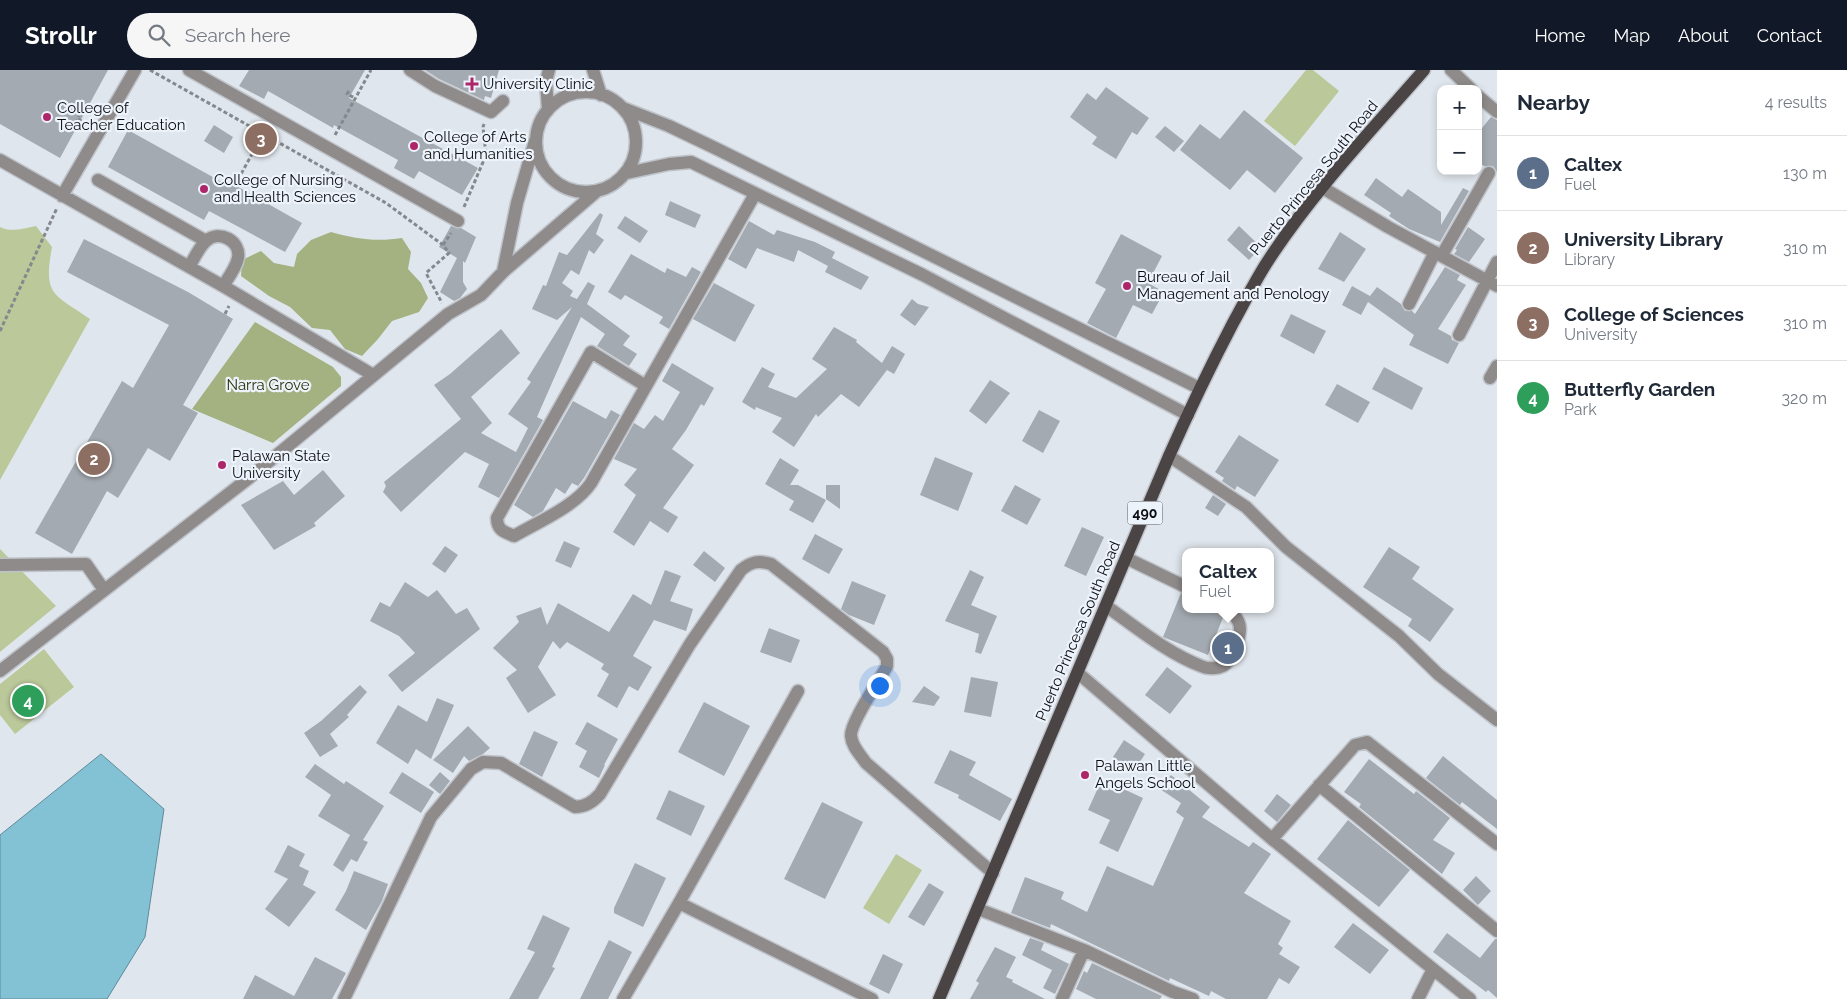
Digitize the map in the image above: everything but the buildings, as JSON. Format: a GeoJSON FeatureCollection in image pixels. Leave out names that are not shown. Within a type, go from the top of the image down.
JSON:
{"type":"FeatureCollection","features":[{"type":"Feature","properties":{"kind":"main road","name":"Puerto Princesa South Road"},"geometry":{"type":"LineString","coordinates":[[939,999],[1199,388],[1265,265],[1284,237],[1323,188],[1424,70]]}},
{"type":"Feature","properties":{"kind":"street"},"geometry":{"type":"LineString","coordinates":[[62,196],[135,70]]}},
{"type":"Feature","properties":{"kind":"street"},"geometry":{"type":"LineString","coordinates":[[189,70],[458,221]]}},
{"type":"Feature","properties":{"kind":"street"},"geometry":{"type":"LineString","coordinates":[[410,70],[435,86],[490,112],[503,100]]}},
{"type":"Feature","properties":{"kind":"street"},"geometry":{"type":"LineString","coordinates":[[548,110],[546,81],[549,70]]}},
{"type":"Feature","properties":{"kind":"street"},"geometry":{"type":"LineString","coordinates":[[593,70],[601,94]]}},
{"type":"Feature","properties":{"kind":"street"},"geometry":{"type":"LineString","coordinates":[[1452,70],[1467,85]]}},
{"type":"Feature","properties":{"kind":"street"},"geometry":{"type":"LineString","coordinates":[[503,272],[517,203],[538,127],[548,110],[563,98],[582,92],[601,94],[623,108],[717,149],[1199,388]]}},
{"type":"Feature","properties":{"kind":"street"},"geometry":{"type":"LineString","coordinates":[[1482,99],[1497,112]]}},
{"type":"Feature","properties":{"kind":"street"},"geometry":{"type":"LineString","coordinates":[[0,671],[249,478],[448,314],[481,295],[503,272],[596,192],[617,183],[627,173],[637,146],[634,126],[623,108]]}},
{"type":"Feature","properties":{"kind":"street"},"geometry":{"type":"LineString","coordinates":[[538,127],[536,147],[543,167],[556,183],[576,192],[596,192]]}},
{"type":"Feature","properties":{"kind":"street"},"geometry":{"type":"LineString","coordinates":[[0,160],[223,286],[374,375]]}},
{"type":"Feature","properties":{"kind":"street"},"geometry":{"type":"LineString","coordinates":[[627,173],[669,164],[691,162],[923,274],[1188,415]]}},
{"type":"Feature","properties":{"kind":"street"},"geometry":{"type":"LineString","coordinates":[[1409,304],[1438,254],[1489,174]]}},
{"type":"Feature","properties":{"kind":"street"},"geometry":{"type":"LineString","coordinates":[[98,180],[206,241]]}},
{"type":"Feature","properties":{"kind":"street"},"geometry":{"type":"LineString","coordinates":[[1323,188],[1492,283]]}},
{"type":"Feature","properties":{"kind":"street"},"geometry":{"type":"LineString","coordinates":[[646,386],[591,352],[497,518],[503,532],[514,536],[585,493],[646,386],[755,194]]}},
{"type":"Feature","properties":{"kind":"street"},"geometry":{"type":"LineString","coordinates":[[189,267],[206,241],[216,236],[228,238],[236,247],[238,259],[223,286]]}},
{"type":"Feature","properties":{"kind":"street"},"geometry":{"type":"LineString","coordinates":[[1459,335],[1492,283],[1497,262]]}},
{"type":"Feature","properties":{"kind":"street"},"geometry":{"type":"LineString","coordinates":[[1490,378],[1497,366]]}},
{"type":"Feature","properties":{"kind":"street"},"geometry":{"type":"LineString","coordinates":[[1169,456],[1246,507],[1286,547],[1399,636],[1438,674],[1497,720]]}},
{"type":"Feature","properties":{"kind":"street"},"geometry":{"type":"LineString","coordinates":[[1126,558],[1182,585]]}},
{"type":"Feature","properties":{"kind":"street"},"geometry":{"type":"LineString","coordinates":[[344,999],[431,817],[471,769],[484,762],[501,763],[575,807],[583,807],[593,802],[600,794],[690,644],[741,570],[751,562],[761,561],[771,564],[882,652],[887,659],[886,666],[854,724],[851,734],[854,747],[866,763],[993,873]]}},
{"type":"Feature","properties":{"kind":"street"},"geometry":{"type":"LineString","coordinates":[[0,565],[86,564],[104,590]]}},
{"type":"Feature","properties":{"kind":"street"},"geometry":{"type":"LineString","coordinates":[[1106,606],[1168,649],[1202,667],[1213,668],[1223,666],[1230,658],[1241,631],[1240,622],[1232,613]]}},
{"type":"Feature","properties":{"kind":"street"},"geometry":{"type":"LineString","coordinates":[[1078,673],[1272,839],[1470,999]]}},
{"type":"Feature","properties":{"kind":"street"},"geometry":{"type":"LineString","coordinates":[[623,999],[680,903],[798,691]]}},
{"type":"Feature","properties":{"kind":"street"},"geometry":{"type":"LineString","coordinates":[[1272,839],[1355,745],[1367,742],[1497,844]]}},
{"type":"Feature","properties":{"kind":"street"},"geometry":{"type":"LineString","coordinates":[[1319,785],[1497,932]]}},
{"type":"Feature","properties":{"kind":"street"},"geometry":{"type":"LineString","coordinates":[[680,903],[872,999]]}},
{"type":"Feature","properties":{"kind":"street"},"geometry":{"type":"LineString","coordinates":[[978,909],[1084,950],[1171,996],[1193,999]]}},
{"type":"Feature","properties":{"kind":"street"},"geometry":{"type":"LineString","coordinates":[[1062,999],[1084,950]]}},
{"type":"Feature","properties":{"kind":"street"},"geometry":{"type":"LineString","coordinates":[[1418,999],[1433,969]]}},
{"type":"Feature","properties":{"kind":"path"},"geometry":{"type":"LineString","coordinates":[[150,70],[386,203],[443,245],[449,253],[426,273],[448,314]]}},
{"type":"Feature","properties":{"kind":"path"},"geometry":{"type":"LineString","coordinates":[[329,148],[371,70]]}},
{"type":"Feature","properties":{"kind":"path"},"geometry":{"type":"LineString","coordinates":[[347,94],[355,98]]}},
{"type":"Feature","properties":{"kind":"path"},"geometry":{"type":"LineString","coordinates":[[458,221],[486,155],[483,127],[490,112]]}},
{"type":"Feature","properties":{"kind":"path"},"geometry":{"type":"LineString","coordinates":[[76,123],[80,116]]}},
{"type":"Feature","properties":{"kind":"path"},"geometry":{"type":"LineString","coordinates":[[235,185],[272,116]]}},
{"type":"Feature","properties":{"kind":"path"},"geometry":{"type":"LineString","coordinates":[[0,331],[62,196]]}},
{"type":"Feature","properties":{"kind":"green space"},"geometry":{"type":"Polygon","coordinates":[[[1306,70],[1313,70],[1339,91],[1295,146],[1264,121],[1306,70]]]}},
{"type":"Feature","properties":{"kind":"green space"},"geometry":{"type":"Polygon","coordinates":[[[36,226],[52,247],[49,275],[50,284],[54,292],[67,304],[90,319],[0,480],[0,227],[13,230],[36,226]]]}},
{"type":"Feature","properties":{"kind":"green space"},"geometry":{"type":"Polygon","coordinates":[[[331,232],[366,239],[402,238],[411,252],[408,269],[421,283],[428,298],[419,312],[392,321],[362,356],[345,349],[330,330],[312,328],[290,307],[269,296],[241,276],[242,260],[261,251],[274,263],[294,267],[297,254],[311,240],[331,232]]]}},
{"type":"Feature","properties":{"kind":"green space","name":"Narra Grove"},"geometry":{"type":"Polygon","coordinates":[[[255,322],[333,367],[341,377],[341,386],[273,443],[192,409],[255,322]]]}},
{"type":"Feature","properties":{"kind":"green space"},"geometry":{"type":"Polygon","coordinates":[[[0,549],[56,606],[0,652],[0,549]]]}},
{"type":"Feature","properties":{"kind":"green space"},"geometry":{"type":"Polygon","coordinates":[[[44,649],[74,687],[15,734],[0,715],[0,684],[44,649]]]}},
{"type":"Feature","properties":{"kind":"green space"},"geometry":{"type":"Polygon","coordinates":[[[896,854],[922,870],[889,924],[863,908],[896,854]]]}},
{"type":"Feature","properties":{"kind":"water"},"geometry":{"type":"Polygon","coordinates":[[[101,754],[164,809],[145,937],[107,999],[0,999],[0,835],[101,754]]]}},
{"type":"Feature","properties":{"kind":"place","name":"University Clinic"},"geometry":{"type":"Point","coordinates":[472,84]}},
{"type":"Feature","properties":{"kind":"place","name":"College of Teacher Education"},"geometry":{"type":"Point","coordinates":[47,117]}},
{"type":"Feature","properties":{"kind":"place","name":"College of Sciences"},"geometry":{"type":"Point","coordinates":[261,139]}},
{"type":"Feature","properties":{"kind":"place","name":"College of Arts and Humanities"},"geometry":{"type":"Point","coordinates":[414,146]}},
{"type":"Feature","properties":{"kind":"place","name":"College of Nursing and Health Sciences"},"geometry":{"type":"Point","coordinates":[204,189]}},
{"type":"Feature","properties":{"kind":"place","name":"Bureau of Jail Management and Penology"},"geometry":{"type":"Point","coordinates":[1127,286]}},
{"type":"Feature","properties":{"kind":"place","name":"University Library"},"geometry":{"type":"Point","coordinates":[94,459]}},
{"type":"Feature","properties":{"kind":"place","name":"Palawan State University"},"geometry":{"type":"Point","coordinates":[222,465]}},
{"type":"Feature","properties":{"kind":"place","name":"Caltex"},"geometry":{"type":"Point","coordinates":[1228,648]}},
{"type":"Feature","properties":{"kind":"place","name":"Butterfly Garden"},"geometry":{"type":"Point","coordinates":[28,701]}},
{"type":"Feature","properties":{"kind":"place","name":"Palawan Little Angels School"},"geometry":{"type":"Point","coordinates":[1085,775]}}]}
